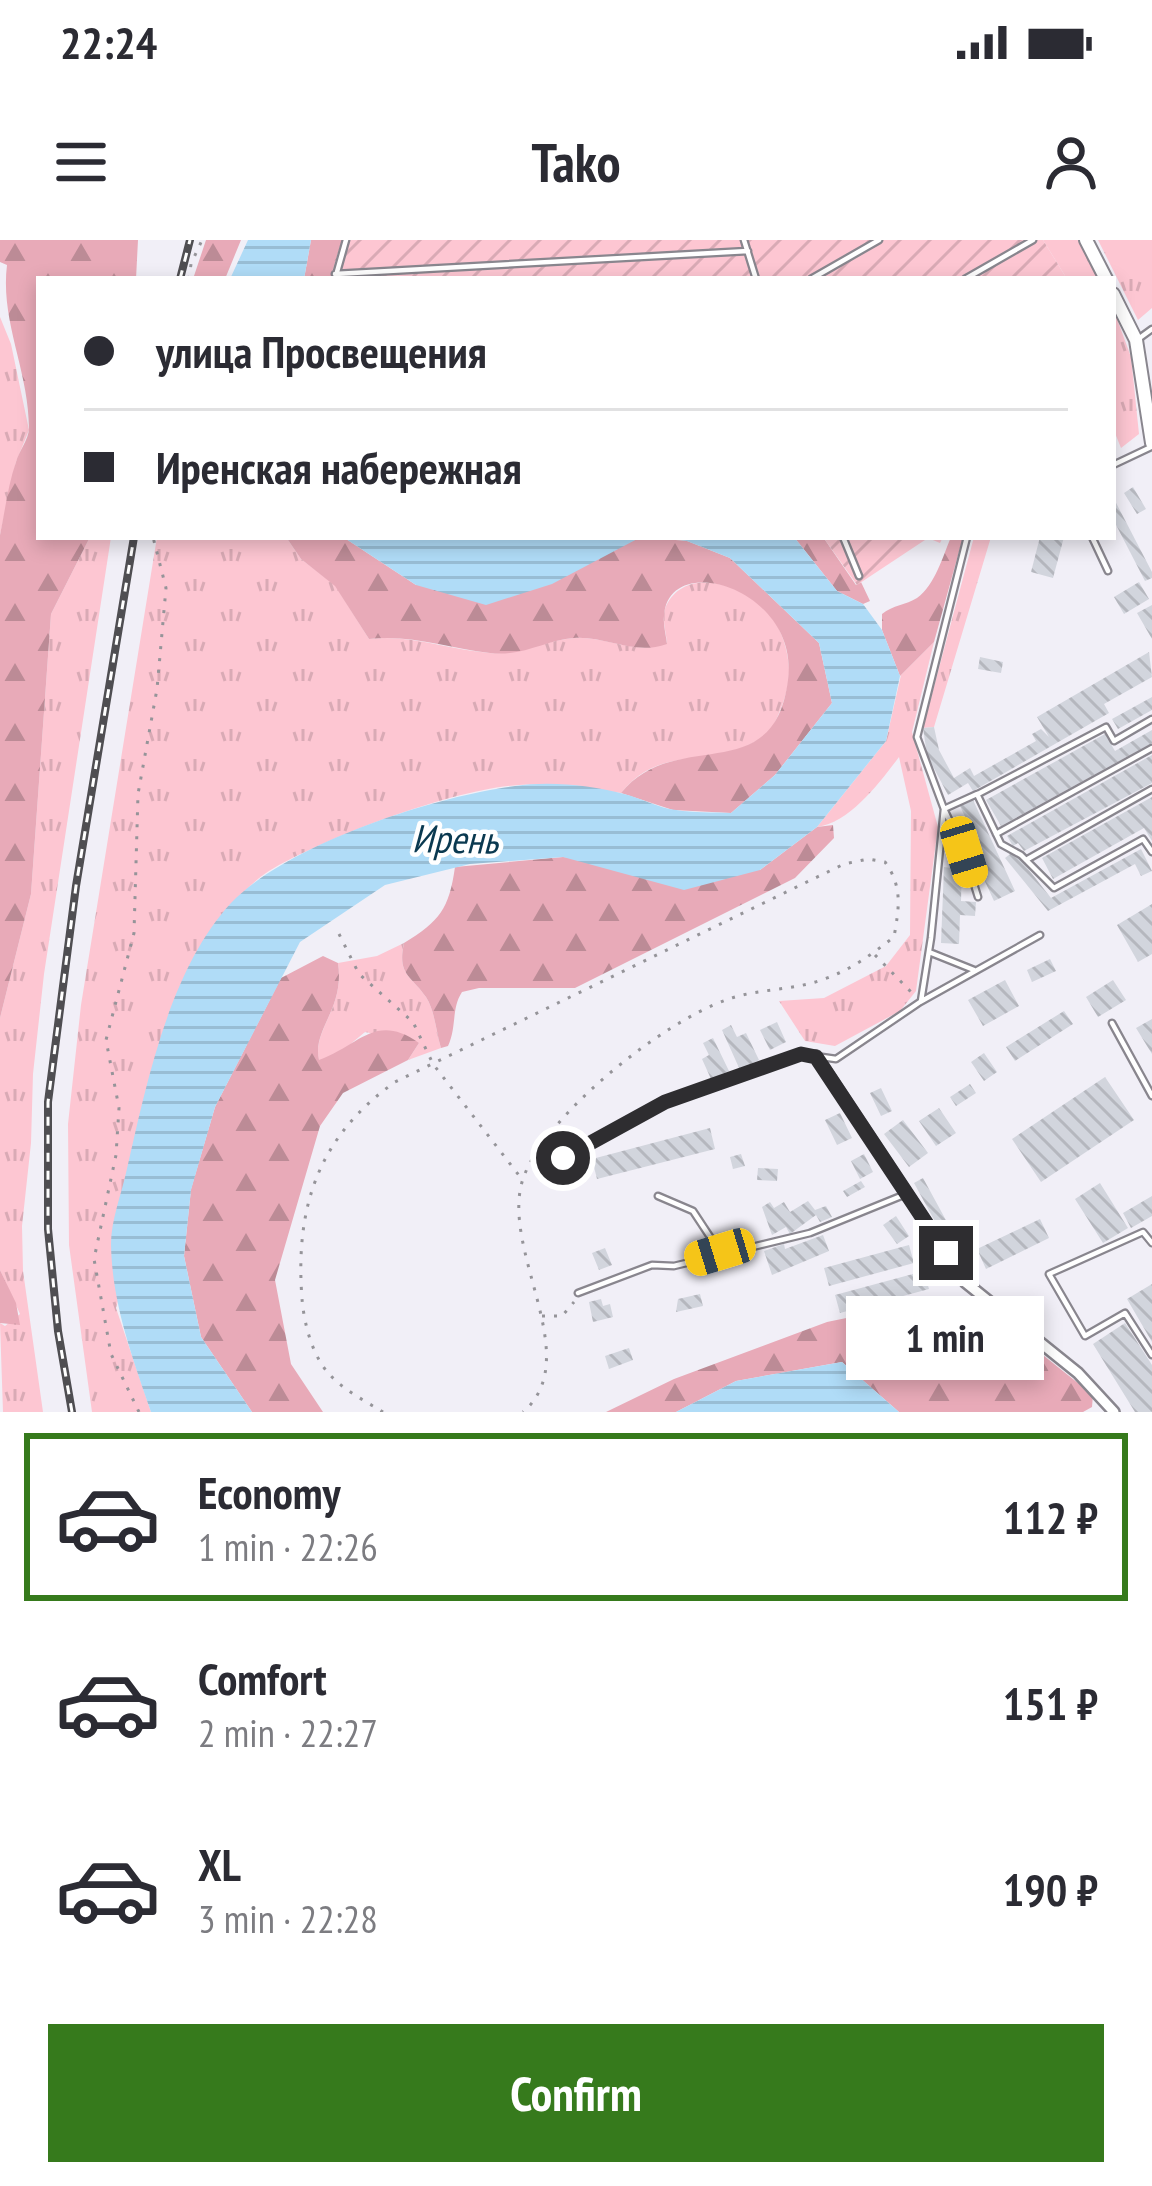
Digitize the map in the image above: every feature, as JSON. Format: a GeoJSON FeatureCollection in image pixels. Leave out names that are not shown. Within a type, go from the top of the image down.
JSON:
{"type":"FeatureCollection","features":[{"type":"Feature","properties":{"kind":"street"},"geometry":{"type":"LineString","coordinates":[[1086,240],[1104,276]]}},
{"type":"Feature","properties":{"kind":"street"},"geometry":{"type":"LineString","coordinates":[[1116,300],[1136,340],[1152,445]]}},
{"type":"Feature","properties":{"kind":"street"},"geometry":{"type":"LineString","coordinates":[[816,1057],[965,1282],[1078,1373],[1114,1412]]}},
{"type":"Feature","properties":{"kind":"lane"},"geometry":{"type":"LineString","coordinates":[[334,276],[346,240]]}},
{"type":"Feature","properties":{"kind":"lane"},"geometry":{"type":"LineString","coordinates":[[744,240],[755,276]]}},
{"type":"Feature","properties":{"kind":"lane"},"geometry":{"type":"LineString","coordinates":[[817,276],[879,240]]}},
{"type":"Feature","properties":{"kind":"lane"},"geometry":{"type":"LineString","coordinates":[[970,276],[1034,240]]}},
{"type":"Feature","properties":{"kind":"lane"},"geometry":{"type":"LineString","coordinates":[[350,276],[748,251]]}},
{"type":"Feature","properties":{"kind":"lane"},"geometry":{"type":"LineString","coordinates":[[1136,340],[1152,328]]}},
{"type":"Feature","properties":{"kind":"lane"},"geometry":{"type":"LineString","coordinates":[[1116,463],[1152,445]]}},
{"type":"Feature","properties":{"kind":"lane"},"geometry":{"type":"LineString","coordinates":[[844,540],[859,576]]}},
{"type":"Feature","properties":{"kind":"lane"},"geometry":{"type":"LineString","coordinates":[[966,540],[917,737],[978,897]]}},
{"type":"Feature","properties":{"kind":"lane"},"geometry":{"type":"LineString","coordinates":[[1093,540],[1108,571]]}},
{"type":"Feature","properties":{"kind":"lane"},"geometry":{"type":"LineString","coordinates":[[944,809],[1106,727],[1114,741],[1152,719]]}},
{"type":"Feature","properties":{"kind":"lane"},"geometry":{"type":"LineString","coordinates":[[996,834],[1152,748]]}},
{"type":"Feature","properties":{"kind":"lane"},"geometry":{"type":"LineString","coordinates":[[1026,860],[1152,789]]}},
{"type":"Feature","properties":{"kind":"lane"},"geometry":{"type":"LineString","coordinates":[[977,794],[1001,844],[1026,860],[1054,888],[1142,839],[1152,852]]}},
{"type":"Feature","properties":{"kind":"lane"},"geometry":{"type":"LineString","coordinates":[[920,1002],[944,809]]}},
{"type":"Feature","properties":{"kind":"lane"},"geometry":{"type":"LineString","coordinates":[[563,1158],[665,1102],[801,1054],[836,1060],[920,1002],[1040,935]]}},
{"type":"Feature","properties":{"kind":"lane"},"geometry":{"type":"LineString","coordinates":[[929,952],[978,971]]}},
{"type":"Feature","properties":{"kind":"lane"},"geometry":{"type":"LineString","coordinates":[[1112,1023],[1152,1096]]}},
{"type":"Feature","properties":{"kind":"lane"},"geometry":{"type":"LineString","coordinates":[[578,1292],[652,1265],[674,1266],[810,1233],[906,1194]]}},
{"type":"Feature","properties":{"kind":"lane"},"geometry":{"type":"LineString","coordinates":[[658,1196],[693,1211],[720,1252]]}},
{"type":"Feature","properties":{"kind":"lane"},"geometry":{"type":"LineString","coordinates":[[1151,1239],[1143,1232],[1049,1274],[1085,1336],[1125,1313],[1152,1354]]}},
{"type":"Feature","properties":{"kind":"path"},"geometry":{"type":"LineString","coordinates":[[189,276],[202,240]]}},
{"type":"Feature","properties":{"kind":"path"},"geometry":{"type":"LineString","coordinates":[[139,1412],[112,1354],[94,1259],[116,1155],[118,1108],[106,1040],[134,933],[138,794],[157,689],[166,588],[154,540]]}},
{"type":"Feature","properties":{"kind":"path"},"geometry":{"type":"LineString","coordinates":[[383,1412],[327,1373],[304,1324],[299,1260],[304,1208],[329,1154],[362,1105],[394,1082],[844,864],[885,862],[894,874]]}},
{"type":"Feature","properties":{"kind":"path"},"geometry":{"type":"LineString","coordinates":[[339,934],[359,974],[413,1022],[434,1064],[522,1180]]}},
{"type":"Feature","properties":{"kind":"path"},"geometry":{"type":"LineString","coordinates":[[874,953],[920,1002]]}},
{"type":"Feature","properties":{"kind":"path"},"geometry":{"type":"LineString","coordinates":[[540,1316],[562,1316],[578,1292]]}},
{"type":"Feature","properties":{"kind":"green space"},"geometry":{"type":"Polygon","coordinates":[[[0,240],[138,240],[136,276],[36,276],[36,540],[88,540],[51,614],[31,894],[0,1018],[0,535],[13,471],[29,428],[7,306],[7,265],[0,262],[0,240]]]}},
{"type":"Feature","properties":{"kind":"green space"},"geometry":{"type":"Polygon","coordinates":[[[206,240],[241,240],[226,276],[194,276],[206,240]]]}},
{"type":"Feature","properties":{"kind":"green space"},"geometry":{"type":"Polygon","coordinates":[[[311,240],[342,240],[331,276],[305,276],[311,240]]]}},
{"type":"Feature","properties":{"kind":"green space"},"geometry":{"type":"Polygon","coordinates":[[[342,240],[1043,240],[1065,276],[331,276],[342,240]]]}},
{"type":"Feature","properties":{"kind":"green space"},"geometry":{"type":"Polygon","coordinates":[[[1043,240],[1079,240],[1097,276],[1065,276],[1043,240]]]}},
{"type":"Feature","properties":{"kind":"green space"},"geometry":{"type":"Polygon","coordinates":[[[1098,240],[1152,240],[1152,308],[1138,320],[1098,240]]]}},
{"type":"Feature","properties":{"kind":"green space"},"geometry":{"type":"Polygon","coordinates":[[[1116,316],[1131,357],[1139,434],[1121,448],[1116,436],[1116,316]]]}},
{"type":"Feature","properties":{"kind":"green space"},"geometry":{"type":"Polygon","coordinates":[[[0,317],[11,344],[29,430],[16,462],[0,535],[0,317]]]}},
{"type":"Feature","properties":{"kind":"green space"},"geometry":{"type":"Polygon","coordinates":[[[88,540],[111,540],[33,1074],[23,1271],[43,1412],[3,1412],[0,1323],[5,1326],[20,1314],[0,1270],[0,1018],[31,894],[51,614],[88,540]]]}},
{"type":"Feature","properties":{"kind":"green space"},"geometry":{"type":"Polygon","coordinates":[[[157,540],[288,540],[301,559],[335,585],[369,639],[490,653],[574,638],[655,646],[667,643],[666,606],[688,585],[703,583],[748,596],[778,628],[788,662],[783,702],[770,733],[744,747],[660,765],[621,793],[519,785],[428,804],[299,855],[263,875],[232,903],[116,1308],[151,1412],[92,1412],[69,1245],[68,1124],[81,1005],[157,540]]]}},
{"type":"Feature","properties":{"kind":"green space"},"geometry":{"type":"Polygon","coordinates":[[[288,540],[348,540],[416,585],[611,551],[635,540],[687,541],[730,558],[819,643],[832,703],[775,775],[731,813],[673,810],[621,793],[643,773],[668,762],[744,747],[764,735],[779,714],[788,680],[786,648],[774,622],[755,602],[708,583],[687,585],[671,596],[664,616],[667,644],[632,647],[574,638],[502,654],[414,640],[369,639],[335,586],[301,559],[288,540]]]}},
{"type":"Feature","properties":{"kind":"green space"},"geometry":{"type":"Polygon","coordinates":[[[796,540],[825,540],[856,585],[861,582],[870,601],[863,604],[837,591],[796,540]]]}},
{"type":"Feature","properties":{"kind":"green space"},"geometry":{"type":"Polygon","coordinates":[[[825,540],[925,540],[857,585],[825,540]]]}},
{"type":"Feature","properties":{"kind":"green space"},"geometry":{"type":"Polygon","coordinates":[[[950,540],[962,540],[934,642],[900,676],[882,630],[882,614],[913,600],[938,570],[950,540]]]}},
{"type":"Feature","properties":{"kind":"green space"},"geometry":{"type":"Polygon","coordinates":[[[973,540],[990,540],[934,727],[923,728],[973,540]]]}},
{"type":"Feature","properties":{"kind":"green space"},"geometry":{"type":"Polygon","coordinates":[[[934,642],[912,732],[938,827],[916,991],[900,1011],[835,1046],[805,1041],[779,1001],[824,998],[886,966],[910,935],[911,811],[899,757],[853,809],[817,827],[886,741],[901,675],[934,642]]]}},
{"type":"Feature","properties":{"kind":"green space"},"geometry":{"type":"Polygon","coordinates":[[[833,825],[834,838],[795,878],[575,988],[462,992],[448,1046],[441,1048],[429,1003],[404,968],[404,943],[441,912],[455,867],[563,857],[760,870],[817,827],[833,825]]]}},
{"type":"Feature","properties":{"kind":"green space"},"geometry":{"type":"Polygon","coordinates":[[[404,943],[404,968],[429,1003],[441,1048],[408,1060],[419,1043],[365,1032],[341,1052],[319,1061],[320,1039],[337,993],[338,963],[377,956],[404,943]]]}},
{"type":"Feature","properties":{"kind":"green space"},"geometry":{"type":"Polygon","coordinates":[[[323,956],[338,963],[339,979],[320,1038],[319,1060],[379,1031],[404,1034],[419,1043],[408,1060],[343,1093],[320,1126],[275,1280],[291,1364],[323,1412],[252,1412],[201,1337],[184,1256],[191,1189],[215,1107],[281,978],[323,956]]]}},
{"type":"Feature","properties":{"kind":"green space"},"geometry":{"type":"Polygon","coordinates":[[[0,1270],[16,1303],[20,1325],[0,1323],[0,1270]]]}},
{"type":"Feature","properties":{"kind":"green space"},"geometry":{"type":"Polygon","coordinates":[[[913,1305],[971,1307],[980,1316],[983,1330],[1008,1344],[1024,1340],[1093,1395],[1092,1407],[1083,1412],[899,1412],[842,1362],[736,1381],[676,1412],[606,1412],[674,1379],[827,1322],[856,1316],[887,1323],[913,1305]]]}},
{"type":"Feature","properties":{"kind":"water"},"geometry":{"type":"Polygon","coordinates":[[[248,240],[311,240],[305,276],[231,276],[248,240]]]}},
{"type":"Feature","properties":{"kind":"water"},"geometry":{"type":"Polygon","coordinates":[[[348,540],[635,540],[552,584],[486,605],[416,585],[348,540]]]}},
{"type":"Feature","properties":{"kind":"water","name":"Ирень"},"geometry":{"type":"Polygon","coordinates":[[[680,540],[796,540],[837,591],[863,604],[882,630],[900,676],[886,741],[817,827],[760,870],[684,890],[563,857],[470,864],[385,885],[300,942],[215,1107],[191,1190],[184,1256],[201,1337],[252,1412],[151,1412],[119,1309],[112,1266],[113,1226],[163,1030],[191,961],[231,903],[256,881],[324,843],[405,812],[482,791],[570,785],[611,791],[669,809],[731,813],[775,775],[832,703],[819,643],[730,558],[680,540]]]}},
{"type":"Feature","properties":{"kind":"water"},"geometry":{"type":"Polygon","coordinates":[[[842,1362],[899,1412],[676,1412],[736,1381],[842,1362]]]}},
{"type":"Feature","properties":{"kind":"building"},"geometry":{"type":"Polygon","coordinates":[[[1133,487],[1146,509],[1137,514],[1124,493],[1133,487]]]}},
{"type":"Feature","properties":{"kind":"building"},"geometry":{"type":"Polygon","coordinates":[[[1116,503],[1152,572],[1152,578],[1145,581],[1116,525],[1116,503]]]}},
{"type":"Feature","properties":{"kind":"building"},"geometry":{"type":"Polygon","coordinates":[[[1039,540],[1063,540],[1053,578],[1031,572],[1039,540]]]}},
{"type":"Feature","properties":{"kind":"building"},"geometry":{"type":"Polygon","coordinates":[[[1139,582],[1149,599],[1124,614],[1114,597],[1139,582]]]}},
{"type":"Feature","properties":{"kind":"building"},"geometry":{"type":"Polygon","coordinates":[[[1152,605],[1152,639],[1137,613],[1152,605]]]}},
{"type":"Feature","properties":{"kind":"building"},"geometry":{"type":"Polygon","coordinates":[[[1149,652],[1152,677],[1104,704],[1109,713],[973,791],[968,783],[948,795],[927,755],[923,728],[934,727],[939,750],[954,778],[970,768],[974,776],[1036,741],[1032,734],[1041,729],[1049,737],[1037,717],[1149,652]]]}},
{"type":"Feature","properties":{"kind":"building"},"geometry":{"type":"Polygon","coordinates":[[[980,657],[1003,662],[1001,673],[978,669],[980,657]]]}},
{"type":"Feature","properties":{"kind":"building"},"geometry":{"type":"Polygon","coordinates":[[[1152,697],[1152,710],[1118,729],[1112,719],[1152,697]]]}},
{"type":"Feature","properties":{"kind":"building"},"geometry":{"type":"Polygon","coordinates":[[[1152,730],[1152,743],[1001,826],[986,800],[1105,734],[1115,751],[1152,730]]]}},
{"type":"Feature","properties":{"kind":"building"},"geometry":{"type":"Polygon","coordinates":[[[1152,755],[1152,783],[1024,851],[1018,843],[1013,846],[1007,836],[1152,755]]]}},
{"type":"Feature","properties":{"kind":"building"},"geometry":{"type":"Polygon","coordinates":[[[1152,797],[1152,841],[1144,828],[1053,879],[1042,858],[1152,797]]]}},
{"type":"Feature","properties":{"kind":"building"},"geometry":{"type":"Polygon","coordinates":[[[973,800],[1015,891],[994,901],[960,827],[968,823],[960,806],[973,800]]]}},
{"type":"Feature","properties":{"kind":"building"},"geometry":{"type":"Polygon","coordinates":[[[952,849],[957,850],[962,864],[961,901],[976,902],[975,916],[960,915],[959,944],[941,943],[944,867],[951,868],[952,849]]]}},
{"type":"Feature","properties":{"kind":"building"},"geometry":{"type":"Polygon","coordinates":[[[1141,849],[1152,871],[1141,876],[1135,864],[1048,911],[1005,858],[1014,851],[1051,898],[1141,849]]]}},
{"type":"Feature","properties":{"kind":"building"},"geometry":{"type":"Polygon","coordinates":[[[1152,904],[1152,954],[1138,962],[1117,925],[1152,904]]]}},
{"type":"Feature","properties":{"kind":"building"},"geometry":{"type":"Polygon","coordinates":[[[1050,959],[1056,971],[1032,982],[1027,970],[1050,959]]]}},
{"type":"Feature","properties":{"kind":"building"},"geometry":{"type":"Polygon","coordinates":[[[1005,980],[1019,1006],[983,1026],[968,1000],[1005,980]]]}},
{"type":"Feature","properties":{"kind":"building"},"geometry":{"type":"Polygon","coordinates":[[[1113,980],[1126,1000],[1098,1017],[1086,997],[1113,980]]]}},
{"type":"Feature","properties":{"kind":"building"},"geometry":{"type":"Polygon","coordinates":[[[1064,1011],[1073,1024],[1015,1061],[1006,1047],[1064,1011]]]}},
{"type":"Feature","properties":{"kind":"building"},"geometry":{"type":"Polygon","coordinates":[[[1152,1019],[1152,1054],[1136,1028],[1152,1019]]]}},
{"type":"Feature","properties":{"kind":"building"},"geometry":{"type":"Polygon","coordinates":[[[777,1022],[786,1042],[770,1050],[760,1030],[777,1022]]]}},
{"type":"Feature","properties":{"kind":"building"},"geometry":{"type":"Polygon","coordinates":[[[731,1025],[737,1037],[746,1033],[759,1060],[740,1070],[722,1030],[731,1025]]]}},
{"type":"Feature","properties":{"kind":"building"},"geometry":{"type":"Polygon","coordinates":[[[713,1038],[729,1071],[711,1079],[702,1059],[709,1055],[703,1043],[713,1038]]]}},
{"type":"Feature","properties":{"kind":"building"},"geometry":{"type":"Polygon","coordinates":[[[984,1053],[997,1072],[984,1081],[971,1062],[984,1053]]]}},
{"type":"Feature","properties":{"kind":"building"},"geometry":{"type":"Polygon","coordinates":[[[1105,1077],[1134,1120],[1041,1182],[1012,1139],[1105,1077]]]}},
{"type":"Feature","properties":{"kind":"building"},"geometry":{"type":"Polygon","coordinates":[[[970,1084],[976,1093],[956,1106],[950,1097],[970,1084]]]}},
{"type":"Feature","properties":{"kind":"building"},"geometry":{"type":"Polygon","coordinates":[[[881,1088],[892,1111],[881,1116],[870,1093],[881,1088]]]}},
{"type":"Feature","properties":{"kind":"building"},"geometry":{"type":"Polygon","coordinates":[[[939,1108],[956,1133],[936,1146],[919,1121],[939,1108]]]}},
{"type":"Feature","properties":{"kind":"building"},"geometry":{"type":"Polygon","coordinates":[[[840,1113],[852,1138],[837,1145],[825,1120],[840,1113]]]}},
{"type":"Feature","properties":{"kind":"building"},"geometry":{"type":"Polygon","coordinates":[[[903,1120],[928,1153],[909,1167],[884,1134],[903,1120]]]}},
{"type":"Feature","properties":{"kind":"building"},"geometry":{"type":"Polygon","coordinates":[[[710,1128],[715,1149],[597,1179],[592,1159],[710,1128]]]}},
{"type":"Feature","properties":{"kind":"building"},"geometry":{"type":"Polygon","coordinates":[[[741,1154],[745,1166],[733,1169],[730,1157],[741,1154]]]}},
{"type":"Feature","properties":{"kind":"building"},"geometry":{"type":"Polygon","coordinates":[[[864,1154],[873,1172],[860,1179],[851,1161],[864,1154]]]}},
{"type":"Feature","properties":{"kind":"building"},"geometry":{"type":"Polygon","coordinates":[[[758,1168],[778,1169],[777,1181],[757,1180],[758,1168]]]}},
{"type":"Feature","properties":{"kind":"building"},"geometry":{"type":"Polygon","coordinates":[[[923,1178],[960,1246],[951,1251],[914,1183],[923,1178]]]}},
{"type":"Feature","properties":{"kind":"building"},"geometry":{"type":"Polygon","coordinates":[[[861,1181],[865,1187],[847,1197],[843,1191],[861,1181]]]}},
{"type":"Feature","properties":{"kind":"building"},"geometry":{"type":"Polygon","coordinates":[[[1100,1183],[1128,1228],[1103,1243],[1075,1199],[1100,1183]]]}},
{"type":"Feature","properties":{"kind":"building"},"geometry":{"type":"Polygon","coordinates":[[[1152,1196],[1152,1216],[1131,1228],[1123,1213],[1152,1196]]]}},
{"type":"Feature","properties":{"kind":"building"},"geometry":{"type":"Polygon","coordinates":[[[808,1201],[815,1210],[826,1206],[832,1217],[820,1222],[816,1215],[790,1234],[786,1227],[772,1235],[762,1207],[770,1202],[774,1208],[784,1202],[790,1212],[808,1201]]]}},
{"type":"Feature","properties":{"kind":"building"},"geometry":{"type":"Polygon","coordinates":[[[896,1216],[909,1236],[897,1244],[883,1225],[896,1216]]]}},
{"type":"Feature","properties":{"kind":"building"},"geometry":{"type":"Polygon","coordinates":[[[1040,1219],[1049,1238],[986,1269],[977,1249],[1040,1219]]]}},
{"type":"Feature","properties":{"kind":"building"},"geometry":{"type":"Polygon","coordinates":[[[823,1235],[829,1251],[772,1275],[764,1251],[823,1235]]]}},
{"type":"Feature","properties":{"kind":"building"},"geometry":{"type":"Polygon","coordinates":[[[909,1245],[914,1263],[829,1286],[824,1268],[909,1245]]]}},
{"type":"Feature","properties":{"kind":"building"},"geometry":{"type":"Polygon","coordinates":[[[605,1248],[612,1265],[599,1270],[592,1253],[605,1248]]]}},
{"type":"Feature","properties":{"kind":"building"},"geometry":{"type":"Polygon","coordinates":[[[924,1271],[929,1289],[840,1313],[835,1295],[924,1271]]]}},
{"type":"Feature","properties":{"kind":"building"},"geometry":{"type":"Polygon","coordinates":[[[1152,1284],[1152,1342],[1127,1299],[1152,1284]]]}},
{"type":"Feature","properties":{"kind":"building"},"geometry":{"type":"Polygon","coordinates":[[[700,1294],[703,1306],[676,1312],[678,1299],[700,1294]]]}},
{"type":"Feature","properties":{"kind":"building"},"geometry":{"type":"Polygon","coordinates":[[[601,1299],[603,1306],[610,1304],[613,1317],[593,1322],[589,1302],[601,1299]]]}},
{"type":"Feature","properties":{"kind":"building"},"geometry":{"type":"Polygon","coordinates":[[[1125,1323],[1152,1365],[1152,1412],[1135,1412],[1093,1344],[1125,1323]]]}},
{"type":"Feature","properties":{"kind":"building"},"geometry":{"type":"Polygon","coordinates":[[[629,1348],[633,1360],[609,1369],[605,1356],[629,1348]]]}},
{"type":"Feature","properties":{"kind":"railway"},"geometry":{"type":"LineString","coordinates":[[181,276],[190,240]]}},
{"type":"Feature","properties":{"kind":"railway"},"geometry":{"type":"LineString","coordinates":[[72,1412],[48,1229],[48,1102],[76,886],[134,540]]}},
{"type":"Feature","properties":{"kind":"route"},"geometry":{"type":"LineString","coordinates":[[563,1158],[665,1102],[801,1054],[816,1057],[946,1253]]}}]}
